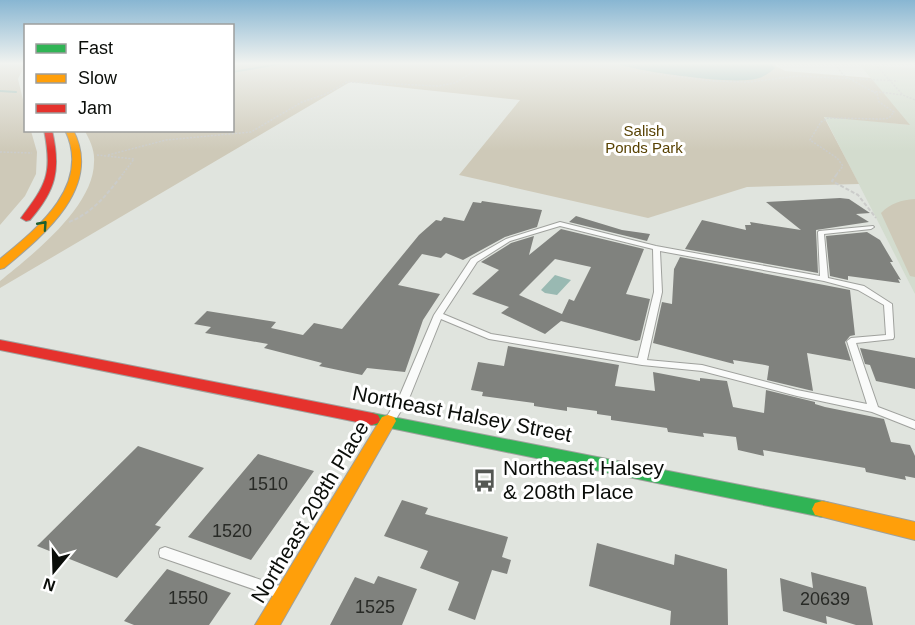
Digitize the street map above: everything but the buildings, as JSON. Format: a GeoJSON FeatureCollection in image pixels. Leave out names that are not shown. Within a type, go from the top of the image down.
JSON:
{"type":"FeatureCollection","features":[{"type":"Feature","properties":{"kind":"street"},"geometry":{"type":"LineString","coordinates":[[15,230],[38,204],[54,177],[55,155],[49,132]]}},
{"type":"Feature","properties":{"kind":"street"},"geometry":{"type":"LineString","coordinates":[[0,265],[41,228],[71,187],[77,170],[78,156],[70,132]]}},
{"type":"Feature","properties":{"kind":"street","name":"Northeast Halsey Street"},"geometry":{"type":"LineString","coordinates":[[0,345],[799,503],[915,531]]}},
{"type":"Feature","properties":{"kind":"street","name":"Northeast 208th Place"},"geometry":{"type":"LineString","coordinates":[[267,625],[388,421]]}},
{"type":"Feature","properties":{"kind":"lane"},"geometry":{"type":"LineString","coordinates":[[388,421],[405,396],[438,315],[474,261],[508,240],[560,224],[656,248],[861,288],[888,304],[890,338],[851,341],[874,409]]}},
{"type":"Feature","properties":{"kind":"lane"},"geometry":{"type":"LineString","coordinates":[[824,279],[821,232],[872,227]]}},
{"type":"Feature","properties":{"kind":"lane"},"geometry":{"type":"LineString","coordinates":[[642,362],[658,292],[656,248]]}},
{"type":"Feature","properties":{"kind":"lane"},"geometry":{"type":"LineString","coordinates":[[438,315],[489,336],[642,362],[702,368],[797,393],[874,409],[915,425]]}},
{"type":"Feature","properties":{"kind":"lane"},"geometry":{"type":"LineString","coordinates":[[165,553],[285,594]]}},
{"type":"Feature","properties":{"kind":"path"},"geometry":{"type":"LineString","coordinates":[[108,155],[166,140],[251,132],[302,102],[327,93]]}},
{"type":"Feature","properties":{"kind":"path"},"geometry":{"type":"LineString","coordinates":[[872,227],[877,219],[869,203],[845,186],[832,181],[843,166],[837,158],[810,140],[817,134],[820,123],[830,117],[889,118],[894,112],[879,102],[876,93]]}},
{"type":"Feature","properties":{"kind":"path"},"geometry":{"type":"LineString","coordinates":[[891,93],[915,100]]}},
{"type":"Feature","properties":{"kind":"path"},"geometry":{"type":"LineString","coordinates":[[0,152],[32,153]]}},
{"type":"Feature","properties":{"kind":"path"},"geometry":{"type":"LineString","coordinates":[[69,222],[95,211],[121,175],[134,162],[134,159],[97,155]]}},
{"type":"Feature","properties":{"kind":"shaded area"},"geometry":{"type":"Polygon","coordinates":[[[883,93],[915,93],[915,294],[824,116],[909,125],[883,93]]]}},
{"type":"Feature","properties":{"kind":"green space"},"geometry":{"type":"Polygon","coordinates":[[[0,93],[21,93],[24,104],[24,132],[31,132],[37,152],[36,174],[25,196],[0,225],[0,93]]]}},
{"type":"Feature","properties":{"kind":"green space","name":"Salish Ponds Park"},"geometry":{"type":"Polygon","coordinates":[[[234,93],[331,93],[0,288],[0,281],[44,244],[73,213],[91,179],[94,162],[92,146],[85,132],[234,132],[234,93]]]}},
{"type":"Feature","properties":{"kind":"green space","name":"Salish Ponds Park"},"geometry":{"type":"Polygon","coordinates":[[[455,93],[884,93],[910,125],[824,117],[859,184],[747,187],[648,218],[459,175],[520,100],[455,93]]]}},
{"type":"Feature","properties":{"kind":"green space"},"geometry":{"type":"Polygon","coordinates":[[[915,199],[915,277],[910,276],[881,213],[897,203],[915,199]]]}},
{"type":"Feature","properties":{"kind":"water"},"geometry":{"type":"Polygon","coordinates":[[[555,275],[571,280],[557,295],[545,293],[541,290],[555,275]]]}},
{"type":"Feature","properties":{"kind":"traffic: fast"},"geometry":{"type":"LineString","coordinates":[[372,419],[822,509]]}},
{"type":"Feature","properties":{"kind":"traffic: slow"},"geometry":{"type":"LineString","coordinates":[[0,265],[39,232],[62,205],[70,190],[76,174],[78,157],[70,132]]}},
{"type":"Feature","properties":{"kind":"traffic: slow"},"geometry":{"type":"LineString","coordinates":[[267,625],[388,421]]}},
{"type":"Feature","properties":{"kind":"traffic: slow"},"geometry":{"type":"LineString","coordinates":[[822,509],[915,531]]}},
{"type":"Feature","properties":{"kind":"traffic: jam"},"geometry":{"type":"LineString","coordinates":[[26,218],[42,198],[51,178],[53,156],[48,132]]}},
{"type":"Feature","properties":{"kind":"traffic: jam"},"geometry":{"type":"LineString","coordinates":[[0,345],[372,419]]}},
{"type":"Feature","properties":{"kind":"place","name":"Northeast Halsey & 208th Place"},"geometry":{"type":"Point","coordinates":[485,480]}}]}
